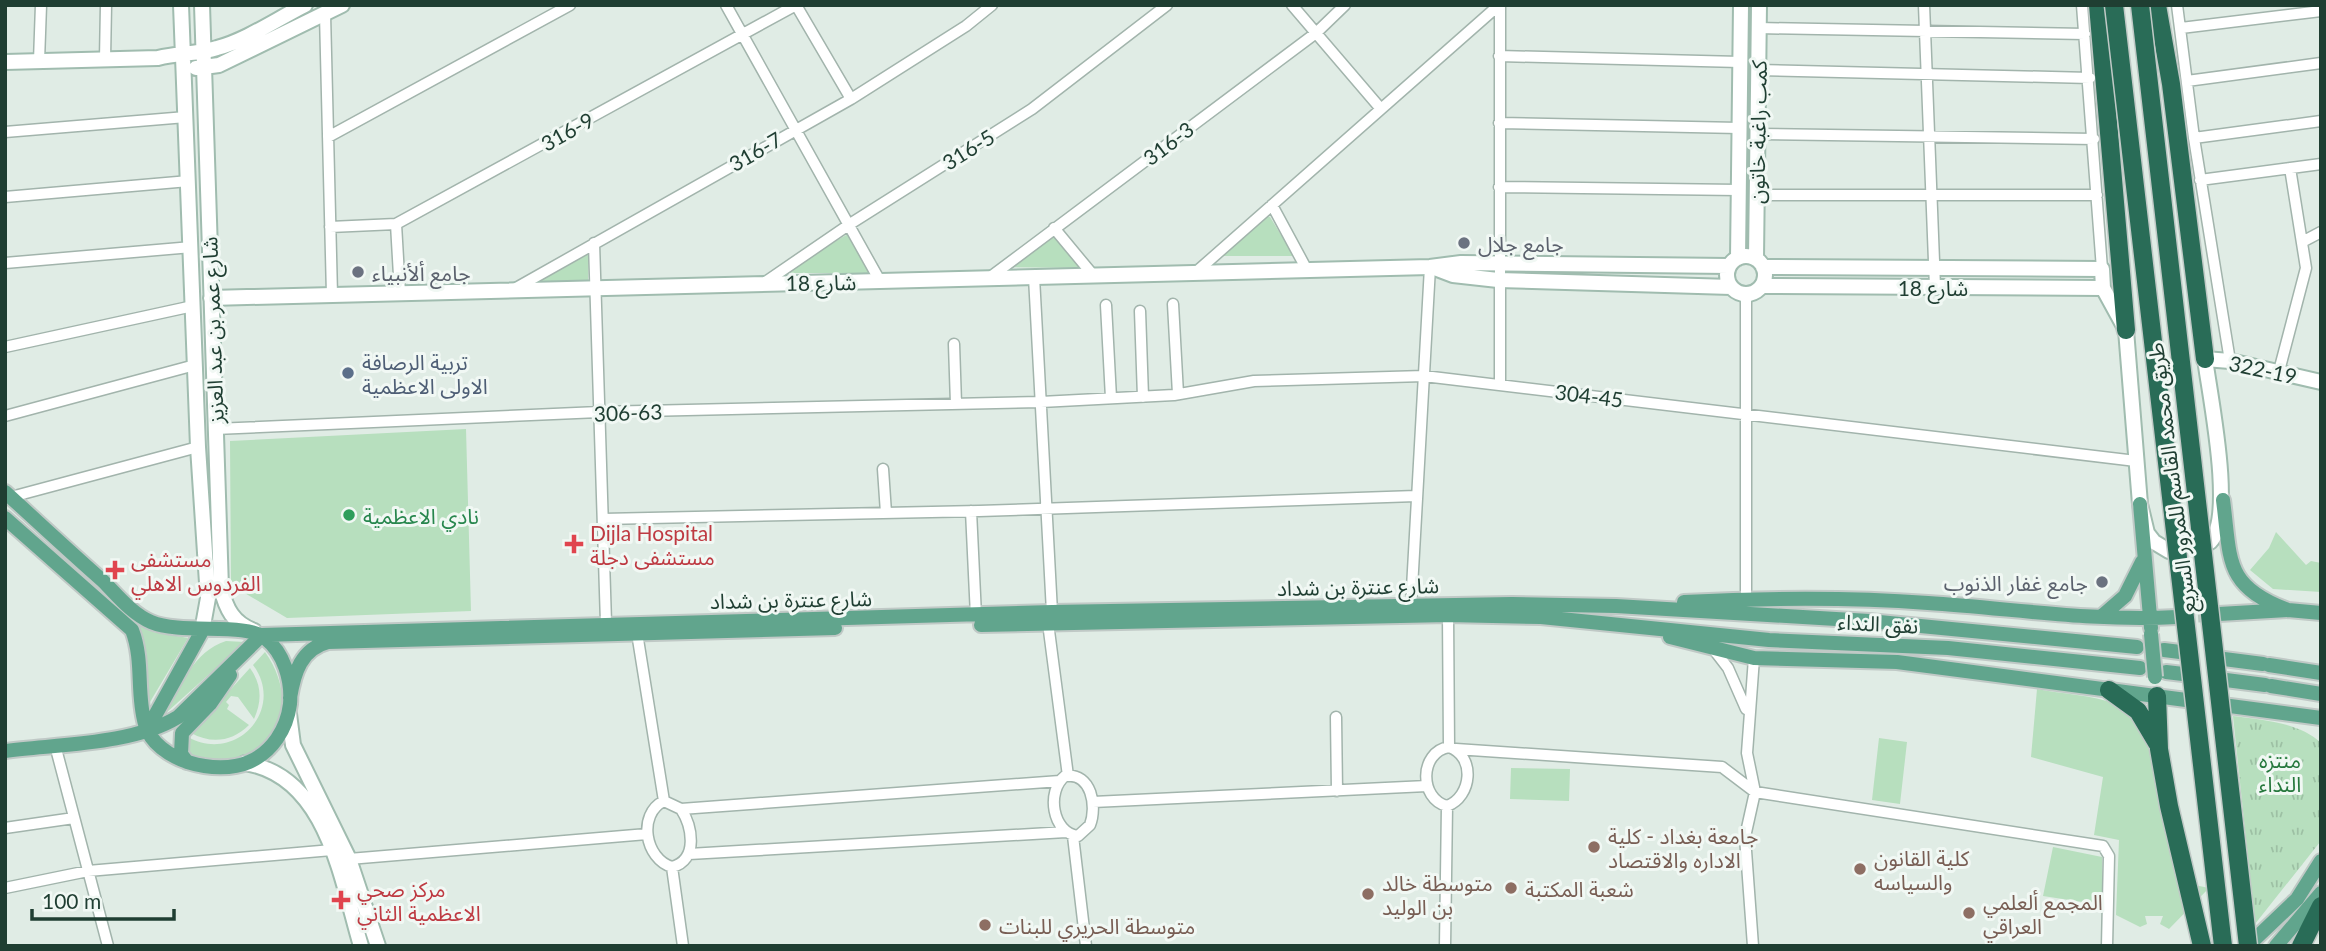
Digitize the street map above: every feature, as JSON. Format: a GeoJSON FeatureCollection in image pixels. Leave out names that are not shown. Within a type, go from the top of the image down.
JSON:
{"type":"FeatureCollection","features":[{"type":"Feature","properties":{"kind":"highway"},"geometry":{"type":"LineString","coordinates":[[2098,5],[2126,330]]}},
{"type":"Feature","properties":{"kind":"highway","name":"طريق محمد القاسم للمرور السريع"},"geometry":{"type":"LineString","coordinates":[[2114,5],[2222,946]]}},
{"type":"Feature","properties":{"kind":"highway","name":"طريق محمد القاسم للمرور السريع"},"geometry":{"type":"LineString","coordinates":[[2140,5],[2252,942]]}},
{"type":"Feature","properties":{"kind":"highway"},"geometry":{"type":"LineString","coordinates":[[2157,5],[2171,84],[2205,359]]}},
{"type":"Feature","properties":{"kind":"highway"},"geometry":{"type":"LineString","coordinates":[[2109,690],[2138,711],[2151,729],[2160,749]]}},
{"type":"Feature","properties":{"kind":"highway"},"geometry":{"type":"LineString","coordinates":[[2157,696],[2160,749],[2169,806],[2202,946]]}},
{"type":"Feature","properties":{"kind":"highway"},"geometry":{"type":"LineString","coordinates":[[2301,946],[2321,906]]}},
{"type":"Feature","properties":{"kind":"main road","name":"شارع عنترة بن شداد"},"geometry":{"type":"LineString","coordinates":[[8,494],[139,615],[157,624],[202,631],[234,630],[262,635],[976,616],[1448,615],[1615,623]]}},
{"type":"Feature","properties":{"kind":"main road"},"geometry":{"type":"LineString","coordinates":[[2223,500],[2236,576],[2250,592],[2288,610]]}},
{"type":"Feature","properties":{"kind":"main road"},"geometry":{"type":"LineString","coordinates":[[2140,504],[2151,634],[2160,674],[2157,696]]}},
{"type":"Feature","properties":{"kind":"main road"},"geometry":{"type":"LineString","coordinates":[[5,518],[132,631],[139,654],[147,730],[157,742],[188,763],[216,769],[245,763],[264,752],[275,741],[289,713],[290,698],[285,665],[278,652],[262,635],[178,717],[147,730],[128,736],[5,751]]}},
{"type":"Feature","properties":{"kind":"main road"},"geometry":{"type":"LineString","coordinates":[[2102,616],[2118,604],[2133,586],[2144,550]]}},
{"type":"Feature","properties":{"kind":"main road"},"geometry":{"type":"LineString","coordinates":[[1616,606],[1746,599],[1924,603],[2102,616],[2177,617]]}},
{"type":"Feature","properties":{"kind":"main road","name":"شارع عنترة بن شداد"},"geometry":{"type":"LineString","coordinates":[[290,698],[295,674],[304,658],[317,645],[328,642],[1411,606],[1616,606]]}},
{"type":"Feature","properties":{"kind":"main road","name":"نفق النداء"},"geometry":{"type":"LineString","coordinates":[[1616,606],[1946,627],[2137,647]]}},
{"type":"Feature","properties":{"kind":"main road"},"geometry":{"type":"LineString","coordinates":[[2219,614],[2288,610],[2321,613]]}},
{"type":"Feature","properties":{"kind":"main road"},"geometry":{"type":"LineString","coordinates":[[1615,623],[1754,658],[1897,662],[2186,700]]}},
{"type":"Feature","properties":{"kind":"main road","name":"نفق النداء"},"geometry":{"type":"LineString","coordinates":[[1615,623],[1769,640],[1948,648],[2140,668]]}},
{"type":"Feature","properties":{"kind":"main road"},"geometry":{"type":"LineString","coordinates":[[147,730],[202,631]]}},
{"type":"Feature","properties":{"kind":"main road"},"geometry":{"type":"LineString","coordinates":[[2164,650],[2180,652]]}},
{"type":"Feature","properties":{"kind":"main road"},"geometry":{"type":"LineString","coordinates":[[188,763],[181,754],[183,733],[210,704],[240,659]]}},
{"type":"Feature","properties":{"kind":"main road"},"geometry":{"type":"LineString","coordinates":[[2224,659],[2321,673]]}},
{"type":"Feature","properties":{"kind":"main road"},"geometry":{"type":"LineString","coordinates":[[2160,674],[2183,674]]}},
{"type":"Feature","properties":{"kind":"main road"},"geometry":{"type":"LineString","coordinates":[[2226,680],[2321,694]]}},
{"type":"Feature","properties":{"kind":"main road"},"geometry":{"type":"LineString","coordinates":[[2230,706],[2321,718]]}},
{"type":"Feature","properties":{"kind":"main road"},"geometry":{"type":"LineString","coordinates":[[2271,711],[2295,716],[2321,732]]}},
{"type":"Feature","properties":{"kind":"main road"},"geometry":{"type":"LineString","coordinates":[[2252,942],[2297,899],[2321,861]]}},
{"type":"Feature","properties":{"kind":"main road"},"geometry":{"type":"LineString","coordinates":[[2276,946],[2321,893]]}},
{"type":"Feature","properties":{"kind":"street"},"geometry":{"type":"LineString","coordinates":[[39,61],[41,5]]}},
{"type":"Feature","properties":{"kind":"street"},"geometry":{"type":"LineString","coordinates":[[105,59],[106,5]]}},
{"type":"Feature","properties":{"kind":"street","name":"شارع عمر بن عبد العزيز"},"geometry":{"type":"LineString","coordinates":[[181,5],[198,447],[208,598],[202,631]]}},
{"type":"Feature","properties":{"kind":"street","name":"شارع عمر بن عبد العزيز"},"geometry":{"type":"LineString","coordinates":[[202,5],[221,588],[225,603],[236,621],[262,635]]}},
{"type":"Feature","properties":{"kind":"street"},"geometry":{"type":"LineString","coordinates":[[5,62],[158,58],[219,48],[305,5]]}},
{"type":"Feature","properties":{"kind":"street"},"geometry":{"type":"LineString","coordinates":[[158,58],[183,68],[219,65],[341,5]]}},
{"type":"Feature","properties":{"kind":"street"},"geometry":{"type":"LineString","coordinates":[[328,137],[570,5]]}},
{"type":"Feature","properties":{"kind":"street"},"geometry":{"type":"LineString","coordinates":[[726,5],[880,281]]}},
{"type":"Feature","properties":{"kind":"street"},"geometry":{"type":"LineString","coordinates":[[796,5],[851,99]]}},
{"type":"Feature","properties":{"kind":"street","name":"316-9"},"geometry":{"type":"LineString","coordinates":[[330,227],[397,224],[796,5]]}},
{"type":"Feature","properties":{"kind":"street","name":"316-7"},"geometry":{"type":"LineString","coordinates":[[512,290],[795,128],[851,99],[966,26],[992,5]]}},
{"type":"Feature","properties":{"kind":"street","name":"316-5"},"geometry":{"type":"LineString","coordinates":[[763,284],[850,224],[1032,109],[1167,5]]}},
{"type":"Feature","properties":{"kind":"street"},"geometry":{"type":"LineString","coordinates":[[1293,5],[1381,109]]}},
{"type":"Feature","properties":{"kind":"street","name":"316-3"},"geometry":{"type":"LineString","coordinates":[[989,278],[1316,33],[1345,5]]}},
{"type":"Feature","properties":{"kind":"street"},"geometry":{"type":"LineString","coordinates":[[1499,5],[1500,385]]}},
{"type":"Feature","properties":{"kind":"street"},"geometry":{"type":"LineString","coordinates":[[1195,272],[1499,5]]}},
{"type":"Feature","properties":{"kind":"street","name":"كمب راغبة خاتون"},"geometry":{"type":"LineString","coordinates":[[1734,262],[1739,190],[1741,5]]}},
{"type":"Feature","properties":{"kind":"street","name":"كمب راغبة خاتون"},"geometry":{"type":"LineString","coordinates":[[1759,5],[1756,195],[1760,263]]}},
{"type":"Feature","properties":{"kind":"street"},"geometry":{"type":"LineString","coordinates":[[1924,5],[1935,287]]}},
{"type":"Feature","properties":{"kind":"street"},"geometry":{"type":"LineString","coordinates":[[2081,5],[2090,78],[2104,288],[2126,330],[2140,504],[2147,533],[2154,542],[2169,551]]}},
{"type":"Feature","properties":{"kind":"street"},"geometry":{"type":"LineString","coordinates":[[2177,5],[2200,180],[2230,361]]}},
{"type":"Feature","properties":{"kind":"street"},"geometry":{"type":"LineString","coordinates":[[2181,28],[2321,11]]}},
{"type":"Feature","properties":{"kind":"street"},"geometry":{"type":"LineString","coordinates":[[325,14],[332,295]]}},
{"type":"Feature","properties":{"kind":"street"},"geometry":{"type":"LineString","coordinates":[[1758,28],[2085,34]]}},
{"type":"Feature","properties":{"kind":"street"},"geometry":{"type":"LineString","coordinates":[[1499,56],[1740,62]]}},
{"type":"Feature","properties":{"kind":"street"},"geometry":{"type":"LineString","coordinates":[[2187,81],[2321,63]]}},
{"type":"Feature","properties":{"kind":"street"},"geometry":{"type":"LineString","coordinates":[[1758,70],[2090,78]]}},
{"type":"Feature","properties":{"kind":"street"},"geometry":{"type":"LineString","coordinates":[[5,132],[186,117]]}},
{"type":"Feature","properties":{"kind":"street"},"geometry":{"type":"LineString","coordinates":[[2194,138],[2321,121]]}},
{"type":"Feature","properties":{"kind":"street"},"geometry":{"type":"LineString","coordinates":[[1499,123],[1739,128]]}},
{"type":"Feature","properties":{"kind":"street"},"geometry":{"type":"LineString","coordinates":[[1757,134],[2094,139]]}},
{"type":"Feature","properties":{"kind":"street"},"geometry":{"type":"LineString","coordinates":[[2200,180],[2321,164]]}},
{"type":"Feature","properties":{"kind":"street"},"geometry":{"type":"LineString","coordinates":[[2279,371],[2306,268],[2290,168]]}},
{"type":"Feature","properties":{"kind":"street"},"geometry":{"type":"LineString","coordinates":[[5,197],[189,181]]}},
{"type":"Feature","properties":{"kind":"street"},"geometry":{"type":"LineString","coordinates":[[1499,187],[1739,190]]}},
{"type":"Feature","properties":{"kind":"street"},"geometry":{"type":"LineString","coordinates":[[1756,195],[2097,195]]}},
{"type":"Feature","properties":{"kind":"street"},"geometry":{"type":"LineString","coordinates":[[1272,205],[1307,270]]}},
{"type":"Feature","properties":{"kind":"street"},"geometry":{"type":"LineString","coordinates":[[397,224],[400,293]]}},
{"type":"Feature","properties":{"kind":"street"},"geometry":{"type":"LineString","coordinates":[[1054,228],[1093,275]]}},
{"type":"Feature","properties":{"kind":"street"},"geometry":{"type":"LineString","coordinates":[[2302,242],[2321,232]]}},
{"type":"Feature","properties":{"kind":"street"},"geometry":{"type":"LineString","coordinates":[[594,243],[593,288],[606,624]]}},
{"type":"Feature","properties":{"kind":"street"},"geometry":{"type":"LineString","coordinates":[[5,263],[191,247]]}},
{"type":"Feature","properties":{"kind":"street"},"geometry":{"type":"LineString","coordinates":[[1734,262],[1760,263],[1762,286],[1746,295],[1731,286],[1727,277],[1734,262]]}},
{"type":"Feature","properties":{"kind":"street","name":"شارع 18"},"geometry":{"type":"LineString","coordinates":[[211,298],[1430,267],[1498,263],[1734,262]]}},
{"type":"Feature","properties":{"kind":"street","name":"شارع 18"},"geometry":{"type":"LineString","coordinates":[[1760,263],[2102,269]]}},
{"type":"Feature","properties":{"kind":"street"},"geometry":{"type":"LineString","coordinates":[[1411,606],[1430,267]]}},
{"type":"Feature","properties":{"kind":"street","name":"شارع 18"},"geometry":{"type":"LineString","coordinates":[[1430,267],[1454,275],[1499,280],[1731,286]]}},
{"type":"Feature","properties":{"kind":"street"},"geometry":{"type":"LineString","coordinates":[[1034,277],[1050,617],[1064,778],[1054,806],[1058,821],[1070,834],[1086,946]]}},
{"type":"Feature","properties":{"kind":"street","name":"شارع 18"},"geometry":{"type":"LineString","coordinates":[[1762,286],[2104,288]]}},
{"type":"Feature","properties":{"kind":"street"},"geometry":{"type":"LineString","coordinates":[[1746,295],[1749,414],[1746,599]]}},
{"type":"Feature","properties":{"kind":"street"},"geometry":{"type":"LineString","coordinates":[[1106,304],[1111,398]]}},
{"type":"Feature","properties":{"kind":"street"},"geometry":{"type":"LineString","coordinates":[[1174,304],[1178,394]]}},
{"type":"Feature","properties":{"kind":"street"},"geometry":{"type":"LineString","coordinates":[[5,346],[193,306]]}},
{"type":"Feature","properties":{"kind":"street"},"geometry":{"type":"LineString","coordinates":[[1140,311],[1143,397]]}},
{"type":"Feature","properties":{"kind":"street"},"geometry":{"type":"LineString","coordinates":[[954,344],[956,404]]}},
{"type":"Feature","properties":{"kind":"street"},"geometry":{"type":"LineString","coordinates":[[2205,359],[2223,500],[2219,528],[2210,542]]}},
{"type":"Feature","properties":{"kind":"street","name":"322-19"},"geometry":{"type":"LineString","coordinates":[[2205,359],[2230,361],[2321,382]]}},
{"type":"Feature","properties":{"kind":"street"},"geometry":{"type":"LineString","coordinates":[[5,416],[195,365]]}},
{"type":"Feature","properties":{"kind":"street","name":"304-45"},"geometry":{"type":"LineString","coordinates":[[1041,402],[1178,394],[1254,381],[1424,376],[2136,461]]}},
{"type":"Feature","properties":{"kind":"street","name":"306-63"},"geometry":{"type":"LineString","coordinates":[[215,429],[599,412],[1041,402]]}},
{"type":"Feature","properties":{"kind":"street"},"geometry":{"type":"LineString","coordinates":[[8,494],[198,447]]}},
{"type":"Feature","properties":{"kind":"street"},"geometry":{"type":"LineString","coordinates":[[883,469],[886,513]]}},
{"type":"Feature","properties":{"kind":"street"},"geometry":{"type":"LineString","coordinates":[[603,519],[971,511],[1416,496]]}},
{"type":"Feature","properties":{"kind":"street"},"geometry":{"type":"LineString","coordinates":[[971,511],[976,616]]}},
{"type":"Feature","properties":{"kind":"street"},"geometry":{"type":"LineString","coordinates":[[1447,806],[1460,798],[1468,779],[1464,760],[1452,748],[1448,615]]}},
{"type":"Feature","properties":{"kind":"street"},"geometry":{"type":"LineString","coordinates":[[638,633],[664,801]]}},
{"type":"Feature","properties":{"kind":"street"},"geometry":{"type":"LineString","coordinates":[[1712,646],[1743,696],[1748,716]]}},
{"type":"Feature","properties":{"kind":"street"},"geometry":{"type":"LineString","coordinates":[[1753,946],[1745,837],[1755,792],[1747,753],[1754,658]]}},
{"type":"Feature","properties":{"kind":"street"},"geometry":{"type":"LineString","coordinates":[[289,713],[293,746],[349,859],[378,946]]}},
{"type":"Feature","properties":{"kind":"street"},"geometry":{"type":"LineString","coordinates":[[1336,717],[1336,791]]}},
{"type":"Feature","properties":{"kind":"street"},"geometry":{"type":"LineString","coordinates":[[55,745],[108,946]]}},
{"type":"Feature","properties":{"kind":"street"},"geometry":{"type":"LineString","coordinates":[[1447,806],[1435,801],[1427,786],[1430,760],[1437,752],[1452,748],[1722,767],[1755,792],[2103,846],[2109,856],[2107,946]]}},
{"type":"Feature","properties":{"kind":"street"},"geometry":{"type":"LineString","coordinates":[[245,763],[272,769],[296,786],[309,802],[332,850],[361,946]]}},
{"type":"Feature","properties":{"kind":"street"},"geometry":{"type":"LineString","coordinates":[[664,801],[681,809],[1064,778],[1083,780],[1093,802],[1090,825],[1084,834],[689,854]]}},
{"type":"Feature","properties":{"kind":"street"},"geometry":{"type":"LineString","coordinates":[[1093,802],[1427,786]]}},
{"type":"Feature","properties":{"kind":"street"},"geometry":{"type":"LineString","coordinates":[[664,801],[652,812],[647,834],[654,854],[660,861],[672,867]]}},
{"type":"Feature","properties":{"kind":"street"},"geometry":{"type":"LineString","coordinates":[[1445,946],[1447,806]]}},
{"type":"Feature","properties":{"kind":"street"},"geometry":{"type":"LineString","coordinates":[[672,867],[683,862],[689,854],[691,833],[681,809]]}},
{"type":"Feature","properties":{"kind":"street"},"geometry":{"type":"LineString","coordinates":[[5,828],[74,818]]}},
{"type":"Feature","properties":{"kind":"street"},"geometry":{"type":"LineString","coordinates":[[349,859],[647,834]]}},
{"type":"Feature","properties":{"kind":"street"},"geometry":{"type":"LineString","coordinates":[[5,888],[88,872],[332,850]]}},
{"type":"Feature","properties":{"kind":"street"},"geometry":{"type":"LineString","coordinates":[[672,867],[683,946]]}},
{"type":"Feature","properties":{"kind":"green space"},"geometry":{"type":"Polygon","coordinates":[[[1262,215],[1270,217],[1294,256],[1217,256],[1262,215]]]}},
{"type":"Feature","properties":{"kind":"green space"},"geometry":{"type":"Polygon","coordinates":[[[848,234],[869,273],[781,273],[848,234]]]}},
{"type":"Feature","properties":{"kind":"green space"},"geometry":{"type":"Polygon","coordinates":[[[1055,235],[1082,268],[1005,267],[1055,235]]]}},
{"type":"Feature","properties":{"kind":"green space"},"geometry":{"type":"Polygon","coordinates":[[[589,251],[588,281],[529,281],[589,251]]]}},
{"type":"Feature","properties":{"kind":"green space","name":"نادي الاعظمية"},"geometry":{"type":"Polygon","coordinates":[[[466,429],[471,611],[287,618],[231,585],[230,441],[466,429]]]}},
{"type":"Feature","properties":{"kind":"green space"},"geometry":{"type":"Polygon","coordinates":[[[2276,532],[2306,565],[2311,561],[2321,563],[2321,592],[2273,589],[2250,570],[2269,548],[2276,532]]]}},
{"type":"Feature","properties":{"kind":"green space"},"geometry":{"type":"Polygon","coordinates":[[[137,621],[153,632],[188,638],[150,702],[147,697],[147,655],[137,621]]]}},
{"type":"Feature","properties":{"kind":"green space"},"geometry":{"type":"Polygon","coordinates":[[[226,641],[245,642],[166,713],[183,680],[197,661],[215,646],[226,641]]]}},
{"type":"Feature","properties":{"kind":"green space"},"geometry":{"type":"Polygon","coordinates":[[[265,652],[279,679],[282,694],[280,722],[273,734],[264,745],[230,764],[187,757],[188,737],[206,743],[223,743],[238,738],[251,728],[260,714],[264,699],[262,682],[253,665],[265,652]]]}},
{"type":"Feature","properties":{"kind":"green space"},"geometry":{"type":"Polygon","coordinates":[[[250,668],[260,693],[254,719],[238,697],[231,696],[226,702],[229,705],[227,709],[249,725],[236,735],[221,740],[206,739],[191,733],[250,668]]]}},
{"type":"Feature","properties":{"kind":"green space"},"geometry":{"type":"Polygon","coordinates":[[[2037,689],[2116,704],[2130,714],[2142,732],[2160,783],[2180,882],[2209,888],[2169,929],[2160,924],[2163,916],[2145,916],[2147,924],[2140,927],[2116,915],[2119,840],[2094,835],[2103,777],[2031,757],[2037,689]]]}},
{"type":"Feature","properties":{"kind":"green space","name":"منتزه النداء"},"geometry":{"type":"Polygon","coordinates":[[[2233,716],[2291,726],[2321,743],[2320,842],[2255,924],[2233,716]]]}},
{"type":"Feature","properties":{"kind":"green space"},"geometry":{"type":"Polygon","coordinates":[[[1879,738],[1907,742],[1900,804],[1872,800],[1879,738]]]}},
{"type":"Feature","properties":{"kind":"green space"},"geometry":{"type":"Polygon","coordinates":[[[1511,768],[1570,769],[1569,801],[1510,799],[1511,768]]]}},
{"type":"Feature","properties":{"kind":"green space"},"geometry":{"type":"Polygon","coordinates":[[[2053,847],[2102,857],[2102,905],[2043,896],[2053,847]]]}},
{"type":"Feature","properties":{"kind":"tunnel"},"geometry":{"type":"LineString","coordinates":[[2177,617],[2219,614]]}},
{"type":"Feature","properties":{"kind":"place","name":"جامع جلال"},"geometry":{"type":"Point","coordinates":[1464,243]}},
{"type":"Feature","properties":{"kind":"place","name":"جامع ألأنبياء"},"geometry":{"type":"Point","coordinates":[358,272]}},
{"type":"Feature","properties":{"kind":"place","name":"تربية الرصافة الاولى الاعظمية"},"geometry":{"type":"Point","coordinates":[348,373]}},
{"type":"Feature","properties":{"kind":"place","name":"نادي الاعظمية"},"geometry":{"type":"Point","coordinates":[349,515]}},
{"type":"Feature","properties":{"kind":"place","name":"Dijla Hospital مستشفى دجلة"},"geometry":{"type":"Point","coordinates":[574,544]}},
{"type":"Feature","properties":{"kind":"place","name":"مستشفى الفردوس الاهلي"},"geometry":{"type":"Point","coordinates":[115,570]}},
{"type":"Feature","properties":{"kind":"place","name":"جامع غفار الذنوب"},"geometry":{"type":"Point","coordinates":[2102,582]}},
{"type":"Feature","properties":{"kind":"place","name":"جامعة بغداد - كلية الاداره والاقتصاد"},"geometry":{"type":"Point","coordinates":[1594,847]}},
{"type":"Feature","properties":{"kind":"place","name":"كلية القانون والسياسه"},"geometry":{"type":"Point","coordinates":[1860,869]}},
{"type":"Feature","properties":{"kind":"place","name":"شعبة المكتبة"},"geometry":{"type":"Point","coordinates":[1511,888]}},
{"type":"Feature","properties":{"kind":"place","name":"متوسطة خالد بن الوليد"},"geometry":{"type":"Point","coordinates":[1368,894]}},
{"type":"Feature","properties":{"kind":"place","name":"مركز صحي الاعظمية الثاني"},"geometry":{"type":"Point","coordinates":[341,900]}},
{"type":"Feature","properties":{"kind":"place","name":"المجمع ألعلمي العراقي"},"geometry":{"type":"Point","coordinates":[1969,913]}},
{"type":"Feature","properties":{"kind":"place","name":"متوسطة الحريري للبنات"},"geometry":{"type":"Point","coordinates":[985,925]}}]}
